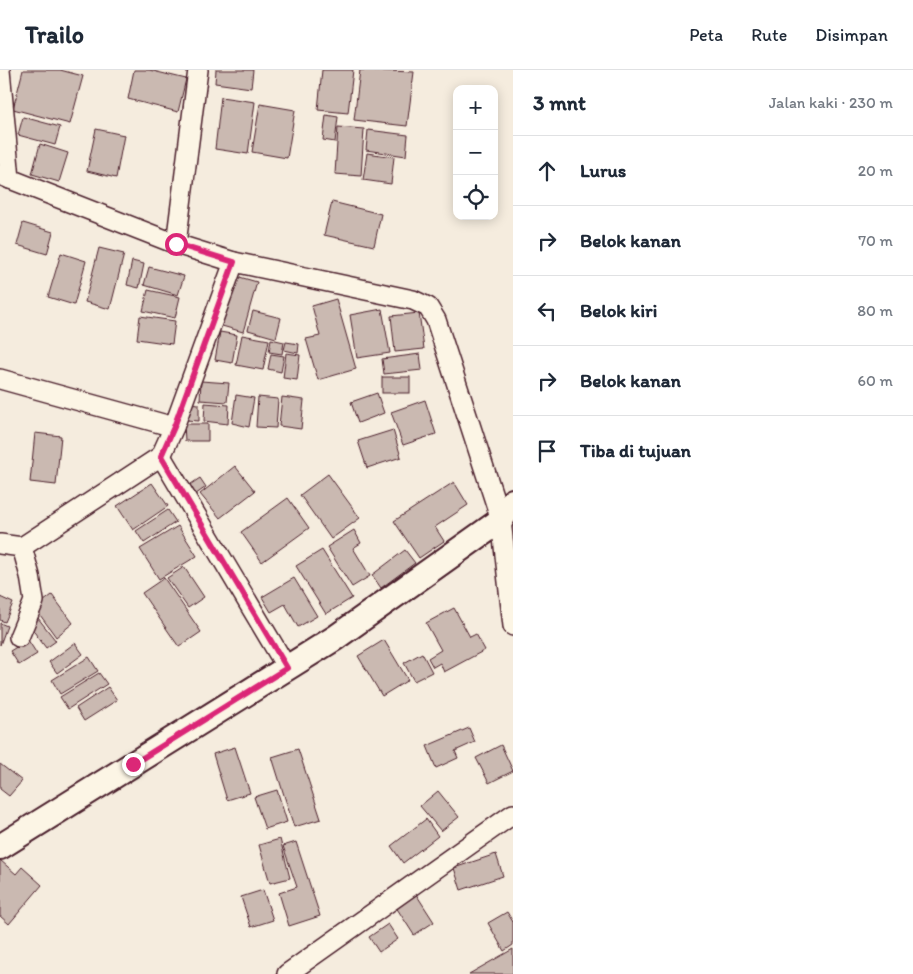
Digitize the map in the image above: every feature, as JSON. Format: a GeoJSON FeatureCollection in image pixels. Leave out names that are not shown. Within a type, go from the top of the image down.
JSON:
{"type":"FeatureCollection","features":[{"type":"Feature","properties":{"kind":"street"},"geometry":{"type":"LineString","coordinates":[[0,70],[5,177],[176,244],[234,262],[413,300],[428,307],[436,320],[507,511],[513,626]]}},
{"type":"Feature","properties":{"kind":"street"},"geometry":{"type":"LineString","coordinates":[[176,244],[198,70]]}},
{"type":"Feature","properties":{"kind":"street"},"geometry":{"type":"LineString","coordinates":[[0,544],[22,547],[161,456],[174,427],[234,262]]}},
{"type":"Feature","properties":{"kind":"street"},"geometry":{"type":"LineString","coordinates":[[0,379],[174,427]]}},
{"type":"Feature","properties":{"kind":"street"},"geometry":{"type":"LineString","coordinates":[[161,456],[287,668]]}},
{"type":"Feature","properties":{"kind":"street"},"geometry":{"type":"LineString","coordinates":[[0,847],[335,638],[507,511]]}},
{"type":"Feature","properties":{"kind":"street"},"geometry":{"type":"LineString","coordinates":[[19,637],[34,601],[30,576],[22,547]]}},
{"type":"Feature","properties":{"kind":"street"},"geometry":{"type":"LineString","coordinates":[[287,974],[513,814]]}},
{"type":"Feature","properties":{"kind":"building"},"geometry":{"type":"Polygon","coordinates":[[[23,70],[60,70],[83,76],[70,124],[13,109],[23,70]]]}},
{"type":"Feature","properties":{"kind":"building"},"geometry":{"type":"Polygon","coordinates":[[[134,70],[149,70],[186,79],[178,112],[128,99],[134,70]]]}},
{"type":"Feature","properties":{"kind":"building"},"geometry":{"type":"Polygon","coordinates":[[[216,70],[253,70],[251,88],[215,83],[216,70]]]}},
{"type":"Feature","properties":{"kind":"building"},"geometry":{"type":"Polygon","coordinates":[[[322,70],[353,70],[348,113],[318,110],[322,70]]]}},
{"type":"Feature","properties":{"kind":"building"},"geometry":{"type":"Polygon","coordinates":[[[360,70],[414,72],[407,126],[354,120],[360,70]]]}},
{"type":"Feature","properties":{"kind":"building"},"geometry":{"type":"Polygon","coordinates":[[[221,97],[255,102],[248,154],[215,149],[221,97]]]}},
{"type":"Feature","properties":{"kind":"building"},"geometry":{"type":"Polygon","coordinates":[[[260,104],[295,110],[287,158],[252,152],[260,104]]]}},
{"type":"Feature","properties":{"kind":"building"},"geometry":{"type":"Polygon","coordinates":[[[326,115],[338,117],[335,142],[323,140],[326,115]]]}},
{"type":"Feature","properties":{"kind":"building"},"geometry":{"type":"Polygon","coordinates":[[[23,117],[60,127],[55,145],[18,135],[23,117]]]}},
{"type":"Feature","properties":{"kind":"building"},"geometry":{"type":"Polygon","coordinates":[[[338,127],[364,129],[361,176],[335,174],[338,127]]]}},
{"type":"Feature","properties":{"kind":"building"},"geometry":{"type":"Polygon","coordinates":[[[96,129],[124,135],[116,178],[87,171],[96,129]]]}},
{"type":"Feature","properties":{"kind":"building"},"geometry":{"type":"Polygon","coordinates":[[[368,130],[408,135],[406,156],[366,150],[368,130]]]}},
{"type":"Feature","properties":{"kind":"building"},"geometry":{"type":"Polygon","coordinates":[[[40,144],[68,153],[59,182],[32,174],[40,144]]]}},
{"type":"Feature","properties":{"kind":"building"},"geometry":{"type":"Polygon","coordinates":[[[367,153],[394,157],[391,184],[363,180],[367,153]]]}},
{"type":"Feature","properties":{"kind":"building"},"geometry":{"type":"Polygon","coordinates":[[[332,202],[381,214],[374,246],[324,235],[332,202]]]}},
{"type":"Feature","properties":{"kind":"building"},"geometry":{"type":"Polygon","coordinates":[[[23,223],[53,232],[47,254],[17,245],[23,223]]]}},
{"type":"Feature","properties":{"kind":"building"},"geometry":{"type":"Polygon","coordinates":[[[99,248],[124,254],[110,309],[85,302],[99,248]]]}},
{"type":"Feature","properties":{"kind":"building"},"geometry":{"type":"Polygon","coordinates":[[[61,253],[86,261],[74,305],[48,297],[61,253]]]}},
{"type":"Feature","properties":{"kind":"building"},"geometry":{"type":"Polygon","coordinates":[[[132,261],[144,264],[139,288],[127,285],[132,261]]]}},
{"type":"Feature","properties":{"kind":"building"},"geometry":{"type":"Polygon","coordinates":[[[149,267],[184,276],[178,295],[144,285],[149,267]]]}},
{"type":"Feature","properties":{"kind":"building"},"geometry":{"type":"Polygon","coordinates":[[[236,276],[257,282],[243,332],[222,326],[236,276]]]}},
{"type":"Feature","properties":{"kind":"building"},"geometry":{"type":"Polygon","coordinates":[[[148,290],[180,297],[175,318],[143,311],[148,290]]]}},
{"type":"Feature","properties":{"kind":"building"},"geometry":{"type":"Polygon","coordinates":[[[336,299],[356,369],[318,380],[306,339],[320,336],[312,306],[336,299]]]}},
{"type":"Feature","properties":{"kind":"building"},"geometry":{"type":"Polygon","coordinates":[[[382,309],[390,353],[357,358],[350,315],[382,309]]]}},
{"type":"Feature","properties":{"kind":"building"},"geometry":{"type":"Polygon","coordinates":[[[253,311],[281,318],[276,338],[248,330],[253,311]]]}},
{"type":"Feature","properties":{"kind":"building"},"geometry":{"type":"Polygon","coordinates":[[[419,313],[424,349],[395,352],[391,316],[419,313]]]}},
{"type":"Feature","properties":{"kind":"building"},"geometry":{"type":"Polygon","coordinates":[[[140,316],[175,321],[172,344],[137,339],[140,316]]]}},
{"type":"Feature","properties":{"kind":"building"},"geometry":{"type":"Polygon","coordinates":[[[220,332],[237,335],[232,363],[215,360],[220,332]]]}},
{"type":"Feature","properties":{"kind":"building"},"geometry":{"type":"Polygon","coordinates":[[[242,335],[269,340],[263,370],[236,365],[242,335]]]}},
{"type":"Feature","properties":{"kind":"building"},"geometry":{"type":"Polygon","coordinates":[[[271,339],[284,342],[282,354],[269,352],[271,339]]]}},
{"type":"Feature","properties":{"kind":"building"},"geometry":{"type":"Polygon","coordinates":[[[286,342],[299,344],[298,353],[284,350],[286,342]]]}},
{"type":"Feature","properties":{"kind":"building"},"geometry":{"type":"Polygon","coordinates":[[[286,353],[300,355],[297,380],[283,378],[286,353]]]}},
{"type":"Feature","properties":{"kind":"building"},"geometry":{"type":"Polygon","coordinates":[[[271,354],[284,356],[281,372],[268,369],[271,354]]]}},
{"type":"Feature","properties":{"kind":"building"},"geometry":{"type":"Polygon","coordinates":[[[420,354],[422,370],[384,374],[382,359],[420,354]]]}},
{"type":"Feature","properties":{"kind":"building"},"geometry":{"type":"Polygon","coordinates":[[[382,377],[410,377],[410,393],[382,393],[382,377]]]}},
{"type":"Feature","properties":{"kind":"building"},"geometry":{"type":"Polygon","coordinates":[[[201,381],[229,383],[227,402],[200,400],[201,381]]]}},
{"type":"Feature","properties":{"kind":"building"},"geometry":{"type":"Polygon","coordinates":[[[377,393],[384,413],[358,423],[351,402],[377,393]]]}},
{"type":"Feature","properties":{"kind":"building"},"geometry":{"type":"Polygon","coordinates":[[[236,395],[254,398],[249,427],[232,423],[236,395]]]}},
{"type":"Feature","properties":{"kind":"building"},"geometry":{"type":"Polygon","coordinates":[[[258,397],[278,399],[276,428],[256,427],[258,397]]]}},
{"type":"Feature","properties":{"kind":"building"},"geometry":{"type":"Polygon","coordinates":[[[282,397],[304,400],[301,429],[279,426],[282,397]]]}},
{"type":"Feature","properties":{"kind":"building"},"geometry":{"type":"Polygon","coordinates":[[[425,400],[436,434],[403,445],[391,412],[425,400]]]}},
{"type":"Feature","properties":{"kind":"building"},"geometry":{"type":"Polygon","coordinates":[[[187,403],[199,404],[199,421],[186,420],[187,403]]]}},
{"type":"Feature","properties":{"kind":"building"},"geometry":{"type":"Polygon","coordinates":[[[205,403],[229,405],[228,424],[204,421],[205,403]]]}},
{"type":"Feature","properties":{"kind":"building"},"geometry":{"type":"Polygon","coordinates":[[[184,424],[208,424],[208,441],[185,441],[184,424]]]}},
{"type":"Feature","properties":{"kind":"building"},"geometry":{"type":"Polygon","coordinates":[[[393,430],[401,457],[367,468],[358,441],[393,430]]]}},
{"type":"Feature","properties":{"kind":"building"},"geometry":{"type":"Polygon","coordinates":[[[35,433],[61,436],[56,485],[30,482],[35,433]]]}},
{"type":"Feature","properties":{"kind":"building"},"geometry":{"type":"Polygon","coordinates":[[[235,466],[255,491],[220,518],[200,494],[235,466]]]}},
{"type":"Feature","properties":{"kind":"building"},"geometry":{"type":"Polygon","coordinates":[[[328,474],[360,518],[331,539],[300,495],[328,474]]]}},
{"type":"Feature","properties":{"kind":"building"},"geometry":{"type":"Polygon","coordinates":[[[200,478],[206,487],[192,497],[185,488],[200,478]]]}},
{"type":"Feature","properties":{"kind":"building"},"geometry":{"type":"Polygon","coordinates":[[[454,482],[468,505],[435,527],[444,541],[419,558],[394,521],[454,482]]]}},
{"type":"Feature","properties":{"kind":"building"},"geometry":{"type":"Polygon","coordinates":[[[152,483],[168,506],[133,530],[117,506],[152,483]]]}},
{"type":"Feature","properties":{"kind":"building"},"geometry":{"type":"Polygon","coordinates":[[[288,498],[309,528],[262,562],[241,532],[288,498]]]}},
{"type":"Feature","properties":{"kind":"building"},"geometry":{"type":"Polygon","coordinates":[[[168,510],[176,522],[144,543],[136,531],[168,510]]]}},
{"type":"Feature","properties":{"kind":"building"},"geometry":{"type":"Polygon","coordinates":[[[178,526],[197,556],[159,579],[140,549],[178,526]]]}},
{"type":"Feature","properties":{"kind":"building"},"geometry":{"type":"Polygon","coordinates":[[[354,530],[361,543],[353,548],[370,576],[352,587],[327,547],[354,530]]]}},
{"type":"Feature","properties":{"kind":"building"},"geometry":{"type":"Polygon","coordinates":[[[322,550],[352,598],[326,614],[296,566],[322,550]]]}},
{"type":"Feature","properties":{"kind":"building"},"geometry":{"type":"Polygon","coordinates":[[[405,550],[415,563],[381,588],[372,575],[405,550]]]}},
{"type":"Feature","properties":{"kind":"building"},"geometry":{"type":"Polygon","coordinates":[[[184,567],[204,597],[188,608],[167,578],[184,567]]]}},
{"type":"Feature","properties":{"kind":"building"},"geometry":{"type":"Polygon","coordinates":[[[164,578],[201,632],[179,647],[142,593],[164,578]]]}},
{"type":"Feature","properties":{"kind":"building"},"geometry":{"type":"Polygon","coordinates":[[[294,578],[317,616],[298,627],[285,604],[271,612],[262,597],[294,578]]]}},
{"type":"Feature","properties":{"kind":"building"},"geometry":{"type":"Polygon","coordinates":[[[52,595],[73,623],[56,637],[35,608],[52,595]]]}},
{"type":"Feature","properties":{"kind":"building"},"geometry":{"type":"Polygon","coordinates":[[[0,597],[13,603],[5,622],[0,620],[0,597]]]}},
{"type":"Feature","properties":{"kind":"building"},"geometry":{"type":"Polygon","coordinates":[[[454,608],[470,637],[476,634],[485,650],[444,672],[440,663],[433,667],[428,658],[441,650],[426,623],[454,608]]]}},
{"type":"Feature","properties":{"kind":"building"},"geometry":{"type":"Polygon","coordinates":[[[38,618],[56,641],[46,648],[29,625],[38,618]]]}},
{"type":"Feature","properties":{"kind":"building"},"geometry":{"type":"Polygon","coordinates":[[[0,623],[7,626],[0,645],[0,623]]]}},
{"type":"Feature","properties":{"kind":"building"},"geometry":{"type":"Polygon","coordinates":[[[28,640],[37,654],[19,665],[10,651],[28,640]]]}},
{"type":"Feature","properties":{"kind":"building"},"geometry":{"type":"Polygon","coordinates":[[[384,640],[408,680],[382,696],[358,656],[384,640]]]}},
{"type":"Feature","properties":{"kind":"building"},"geometry":{"type":"Polygon","coordinates":[[[75,643],[83,654],[57,673],[49,662],[75,643]]]}},
{"type":"Feature","properties":{"kind":"building"},"geometry":{"type":"Polygon","coordinates":[[[422,653],[432,672],[414,681],[404,663],[422,653]]]}},
{"type":"Feature","properties":{"kind":"building"},"geometry":{"type":"Polygon","coordinates":[[[89,657],[98,671],[60,694],[52,680],[89,657]]]}},
{"type":"Feature","properties":{"kind":"building"},"geometry":{"type":"Polygon","coordinates":[[[99,673],[107,684],[68,709],[60,697],[99,673]]]}},
{"type":"Feature","properties":{"kind":"building"},"geometry":{"type":"Polygon","coordinates":[[[108,687],[117,700],[84,721],[76,708],[108,687]]]}},
{"type":"Feature","properties":{"kind":"building"},"geometry":{"type":"Polygon","coordinates":[[[469,728],[475,742],[455,751],[458,758],[436,768],[427,746],[469,728]]]}},
{"type":"Feature","properties":{"kind":"building"},"geometry":{"type":"Polygon","coordinates":[[[501,745],[513,771],[489,783],[476,758],[501,745]]]}},
{"type":"Feature","properties":{"kind":"building"},"geometry":{"type":"Polygon","coordinates":[[[235,747],[250,793],[227,800],[213,754],[235,747]]]}},
{"type":"Feature","properties":{"kind":"building"},"geometry":{"type":"Polygon","coordinates":[[[298,749],[321,819],[294,827],[272,757],[298,749]]]}},
{"type":"Feature","properties":{"kind":"building"},"geometry":{"type":"Polygon","coordinates":[[[0,764],[22,781],[9,796],[0,789],[0,764]]]}},
{"type":"Feature","properties":{"kind":"building"},"geometry":{"type":"Polygon","coordinates":[[[277,790],[287,822],[265,829],[254,797],[277,790]]]}},
{"type":"Feature","properties":{"kind":"building"},"geometry":{"type":"Polygon","coordinates":[[[438,791],[459,817],[441,831],[420,806],[438,791]]]}},
{"type":"Feature","properties":{"kind":"building"},"geometry":{"type":"Polygon","coordinates":[[[426,819],[438,836],[403,863],[391,846],[426,819]]]}},
{"type":"Feature","properties":{"kind":"building"},"geometry":{"type":"Polygon","coordinates":[[[280,839],[290,878],[270,883],[259,845],[280,839]]]}},
{"type":"Feature","properties":{"kind":"building"},"geometry":{"type":"Polygon","coordinates":[[[296,842],[320,916],[289,926],[279,893],[297,887],[283,846],[296,842]]]}},
{"type":"Feature","properties":{"kind":"building"},"geometry":{"type":"Polygon","coordinates":[[[496,854],[503,876],[461,890],[454,868],[496,854]]]}},
{"type":"Feature","properties":{"kind":"building"},"geometry":{"type":"Polygon","coordinates":[[[0,860],[16,874],[22,867],[42,885],[9,924],[0,916],[0,860]]]}},
{"type":"Feature","properties":{"kind":"building"},"geometry":{"type":"Polygon","coordinates":[[[263,890],[273,920],[251,927],[241,897],[263,890]]]}},
{"type":"Feature","properties":{"kind":"building"},"geometry":{"type":"Polygon","coordinates":[[[414,891],[434,922],[414,935],[394,904],[414,891]]]}},
{"type":"Feature","properties":{"kind":"building"},"geometry":{"type":"Polygon","coordinates":[[[507,912],[513,922],[513,945],[504,951],[488,923],[507,912]]]}},
{"type":"Feature","properties":{"kind":"building"},"geometry":{"type":"Polygon","coordinates":[[[388,924],[398,939],[379,952],[369,937],[388,924]]]}},
{"type":"Feature","properties":{"kind":"building"},"geometry":{"type":"Polygon","coordinates":[[[513,949],[513,974],[469,974],[513,949]]]}},
{"type":"Feature","properties":{"kind":"route"},"geometry":{"type":"LineString","coordinates":[[133,764],[287,668],[161,456],[174,427],[234,262],[176,244]]}}]}
